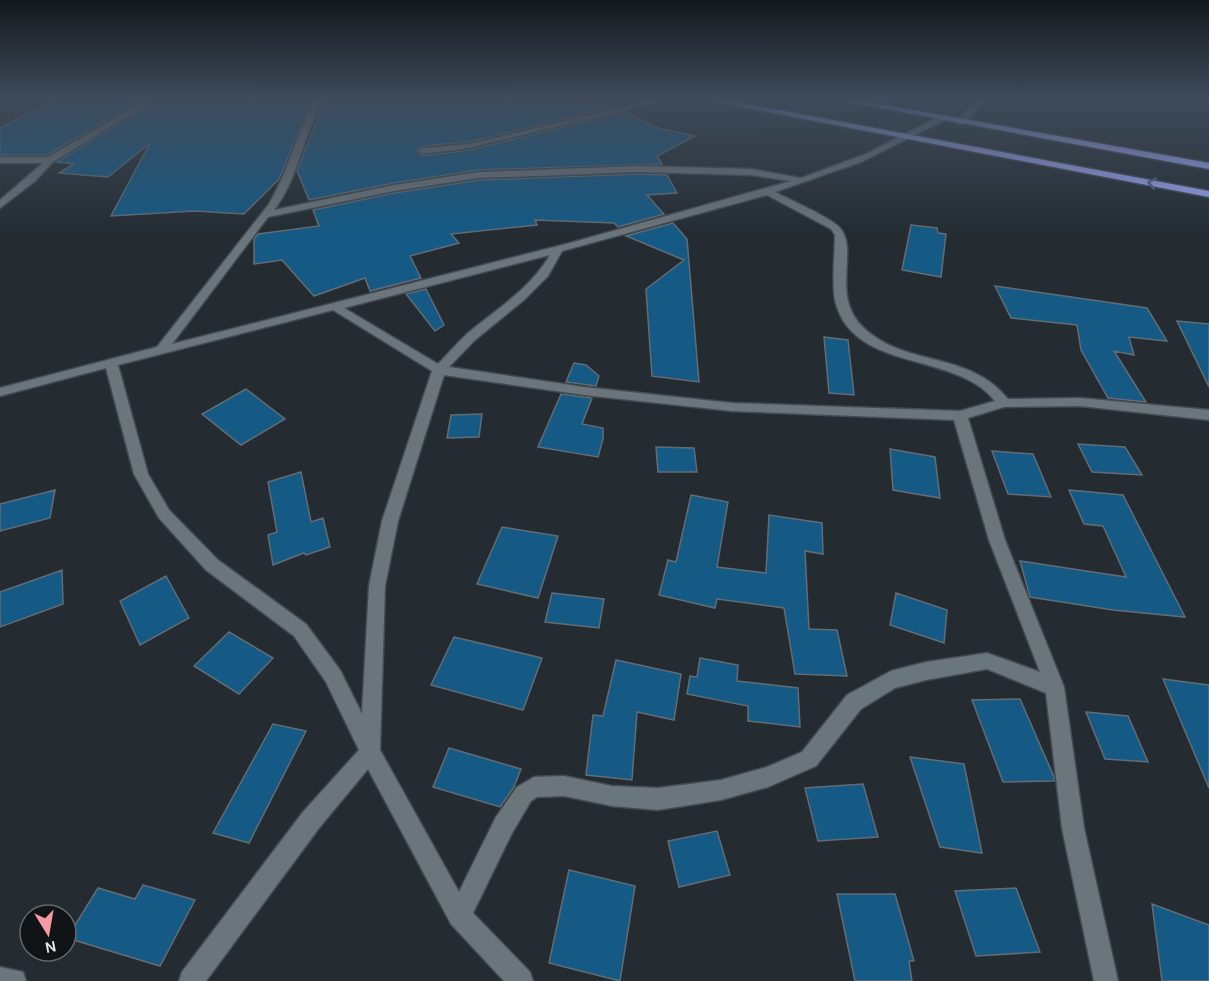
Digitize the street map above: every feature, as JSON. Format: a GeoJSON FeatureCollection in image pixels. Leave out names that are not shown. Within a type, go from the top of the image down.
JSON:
{"type":"FeatureCollection","features":[{"type":"Feature","properties":{"kind":"highway"},"geometry":{"type":"LineString","coordinates":[[942,144],[1209,194]]}},
{"type":"Feature","properties":{"kind":"highway"},"geometry":{"type":"LineString","coordinates":[[1084,144],[1209,166]]}},
{"type":"Feature","properties":{"kind":"street"},"geometry":{"type":"LineString","coordinates":[[0,205],[32,179],[50,160],[77,144]]}},
{"type":"Feature","properties":{"kind":"street"},"geometry":{"type":"LineString","coordinates":[[162,349],[273,205],[285,185],[300,144]]}},
{"type":"Feature","properties":{"kind":"street"},"geometry":{"type":"LineString","coordinates":[[422,151],[478,144]]}},
{"type":"Feature","properties":{"kind":"street"},"geometry":{"type":"LineString","coordinates":[[0,392],[558,249],[802,181],[860,159],[892,144]]}},
{"type":"Feature","properties":{"kind":"street"},"geometry":{"type":"LineString","coordinates":[[0,160],[50,160]]}},
{"type":"Feature","properties":{"kind":"street"},"geometry":{"type":"LineString","coordinates":[[264,214],[436,180],[531,172],[628,169],[716,171],[774,174],[802,181]]}},
{"type":"Feature","properties":{"kind":"street"},"geometry":{"type":"LineString","coordinates":[[766,191],[834,227],[840,235],[841,303],[849,320],[866,337],[886,350],[954,368],[992,388],[1004,403]]}},
{"type":"Feature","properties":{"kind":"street"},"geometry":{"type":"LineString","coordinates":[[191,981],[311,820],[370,752],[377,586],[390,521],[439,370],[471,337],[520,298],[544,274],[558,249]]}},
{"type":"Feature","properties":{"kind":"street"},"geometry":{"type":"LineString","coordinates":[[335,308],[439,370],[584,392],[732,407],[960,416],[1004,403],[1080,402],[1209,415]]}},
{"type":"Feature","properties":{"kind":"street"},"geometry":{"type":"LineString","coordinates":[[111,362],[141,474],[164,514],[212,564],[300,630],[333,676],[370,752],[459,916],[521,981]]}},
{"type":"Feature","properties":{"kind":"street"},"geometry":{"type":"LineString","coordinates":[[960,416],[997,540],[1056,687],[1073,828],[1106,981]]}},
{"type":"Feature","properties":{"kind":"street"},"geometry":{"type":"LineString","coordinates":[[459,916],[504,825],[524,794],[534,787],[564,786],[612,796],[658,799],[721,790],[768,777],[809,759],[854,702],[891,680],[927,671],[987,661],[1056,687]]}},
{"type":"Feature","properties":{"kind":"street"},"geometry":{"type":"LineString","coordinates":[[0,979],[14,981]]}},
{"type":"Feature","properties":{"kind":"building"},"geometry":{"type":"Polygon","coordinates":[[[0,144],[66,144],[47,155],[0,155],[0,144]]]}},
{"type":"Feature","properties":{"kind":"building"},"geometry":{"type":"Polygon","coordinates":[[[86,144],[149,144],[108,177],[59,173],[74,164],[57,162],[86,144]]]}},
{"type":"Feature","properties":{"kind":"building"},"geometry":{"type":"Polygon","coordinates":[[[150,144],[294,144],[279,179],[244,214],[195,211],[111,216],[150,144]]]}},
{"type":"Feature","properties":{"kind":"building"},"geometry":{"type":"Polygon","coordinates":[[[308,144],[448,144],[422,146],[416,151],[422,156],[470,150],[495,144],[680,144],[657,156],[662,164],[479,170],[394,183],[309,200],[297,171],[308,144]]]}},
{"type":"Feature","properties":{"kind":"building"},"geometry":{"type":"Polygon","coordinates":[[[667,175],[677,193],[647,195],[664,214],[618,227],[614,223],[535,220],[537,225],[451,234],[459,243],[410,256],[421,278],[370,291],[365,278],[314,296],[282,260],[254,264],[254,239],[258,234],[319,226],[313,210],[394,193],[479,180],[667,175]]]}},
{"type":"Feature","properties":{"kind":"building"},"geometry":{"type":"Polygon","coordinates":[[[673,223],[687,239],[699,382],[652,376],[646,289],[684,260],[626,236],[673,223]]]}},
{"type":"Feature","properties":{"kind":"building"},"geometry":{"type":"Polygon","coordinates":[[[911,225],[937,228],[938,233],[946,234],[941,277],[902,270],[911,225]]]}},
{"type":"Feature","properties":{"kind":"building"},"geometry":{"type":"Polygon","coordinates":[[[995,286],[1147,308],[1167,341],[1129,337],[1134,355],[1114,351],[1146,402],[1108,398],[1081,350],[1077,325],[1011,318],[995,286]]]}},
{"type":"Feature","properties":{"kind":"building"},"geometry":{"type":"Polygon","coordinates":[[[426,289],[444,325],[435,331],[406,294],[426,289]]]}},
{"type":"Feature","properties":{"kind":"building"},"geometry":{"type":"Polygon","coordinates":[[[1177,321],[1209,324],[1209,387],[1177,321]]]}},
{"type":"Feature","properties":{"kind":"building"},"geometry":{"type":"Polygon","coordinates":[[[824,337],[848,340],[854,395],[829,393],[824,337]]]}},
{"type":"Feature","properties":{"kind":"building"},"geometry":{"type":"Polygon","coordinates":[[[574,363],[586,365],[599,376],[596,386],[566,382],[574,363]]]}},
{"type":"Feature","properties":{"kind":"building"},"geometry":{"type":"Polygon","coordinates":[[[246,389],[285,419],[241,445],[202,414],[246,389]]]}},
{"type":"Feature","properties":{"kind":"building"},"geometry":{"type":"Polygon","coordinates":[[[561,394],[592,398],[582,424],[603,428],[603,439],[598,457],[538,447],[561,394]]]}},
{"type":"Feature","properties":{"kind":"building"},"geometry":{"type":"Polygon","coordinates":[[[482,414],[479,437],[447,438],[451,415],[482,414]]]}},
{"type":"Feature","properties":{"kind":"building"},"geometry":{"type":"Polygon","coordinates":[[[1078,444],[1125,447],[1142,475],[1092,472],[1078,444]]]}},
{"type":"Feature","properties":{"kind":"building"},"geometry":{"type":"Polygon","coordinates":[[[656,447],[694,448],[697,472],[658,472],[656,447]]]}},
{"type":"Feature","properties":{"kind":"building"},"geometry":{"type":"Polygon","coordinates":[[[890,449],[935,457],[940,498],[893,490],[890,449]]]}},
{"type":"Feature","properties":{"kind":"building"},"geometry":{"type":"Polygon","coordinates":[[[992,451],[1033,454],[1051,497],[1008,494],[992,451]]]}},
{"type":"Feature","properties":{"kind":"building"},"geometry":{"type":"Polygon","coordinates":[[[301,472],[311,522],[323,518],[330,547],[306,555],[304,553],[273,565],[268,535],[277,532],[268,482],[301,472]]]}},
{"type":"Feature","properties":{"kind":"building"},"geometry":{"type":"Polygon","coordinates":[[[55,490],[50,518],[0,531],[0,504],[55,490]]]}},
{"type":"Feature","properties":{"kind":"building"},"geometry":{"type":"Polygon","coordinates":[[[1069,490],[1123,495],[1185,617],[1113,610],[1030,597],[1020,561],[1126,577],[1103,526],[1084,524],[1069,490]]]}},
{"type":"Feature","properties":{"kind":"building"},"geometry":{"type":"Polygon","coordinates":[[[691,495],[728,502],[717,567],[766,573],[769,515],[822,523],[823,554],[805,551],[809,629],[837,630],[847,676],[795,674],[784,608],[717,599],[715,608],[659,595],[668,560],[676,562],[691,495]]]}},
{"type":"Feature","properties":{"kind":"building"},"geometry":{"type":"Polygon","coordinates":[[[502,527],[558,536],[538,598],[477,584],[502,527]]]}},
{"type":"Feature","properties":{"kind":"building"},"geometry":{"type":"Polygon","coordinates":[[[62,570],[63,604],[0,627],[0,592],[62,570]]]}},
{"type":"Feature","properties":{"kind":"building"},"geometry":{"type":"Polygon","coordinates":[[[166,576],[189,618],[140,645],[120,601],[166,576]]]}},
{"type":"Feature","properties":{"kind":"building"},"geometry":{"type":"Polygon","coordinates":[[[552,593],[604,599],[599,628],[545,622],[552,593]]]}},
{"type":"Feature","properties":{"kind":"building"},"geometry":{"type":"Polygon","coordinates":[[[896,593],[947,610],[944,643],[890,625],[896,593]]]}},
{"type":"Feature","properties":{"kind":"building"},"geometry":{"type":"Polygon","coordinates":[[[229,632],[273,658],[239,694],[194,666],[229,632]]]}},
{"type":"Feature","properties":{"kind":"building"},"geometry":{"type":"Polygon","coordinates":[[[454,637],[542,658],[523,710],[431,685],[454,637]]]}},
{"type":"Feature","properties":{"kind":"building"},"geometry":{"type":"Polygon","coordinates":[[[700,658],[738,665],[737,681],[798,688],[800,727],[748,721],[748,706],[687,694],[690,676],[697,677],[700,658]]]}},
{"type":"Feature","properties":{"kind":"building"},"geometry":{"type":"Polygon","coordinates":[[[616,660],[681,674],[674,720],[637,712],[632,780],[586,775],[593,715],[603,716],[616,660]]]}},
{"type":"Feature","properties":{"kind":"building"},"geometry":{"type":"Polygon","coordinates":[[[1163,679],[1209,685],[1209,788],[1163,679]]]}},
{"type":"Feature","properties":{"kind":"building"},"geometry":{"type":"Polygon","coordinates":[[[1020,699],[1054,781],[1003,782],[972,700],[1020,699]]]}},
{"type":"Feature","properties":{"kind":"building"},"geometry":{"type":"Polygon","coordinates":[[[1086,712],[1128,716],[1148,762],[1105,759],[1086,712]]]}},
{"type":"Feature","properties":{"kind":"building"},"geometry":{"type":"Polygon","coordinates":[[[273,724],[306,731],[249,843],[213,833],[273,724]]]}},
{"type":"Feature","properties":{"kind":"building"},"geometry":{"type":"Polygon","coordinates":[[[449,748],[521,769],[514,787],[500,807],[433,787],[449,748]]]}},
{"type":"Feature","properties":{"kind":"building"},"geometry":{"type":"Polygon","coordinates":[[[910,757],[964,764],[982,853],[940,847],[910,757]]]}},
{"type":"Feature","properties":{"kind":"building"},"geometry":{"type":"Polygon","coordinates":[[[863,784],[878,837],[818,841],[805,788],[863,784]]]}},
{"type":"Feature","properties":{"kind":"building"},"geometry":{"type":"Polygon","coordinates":[[[717,831],[730,875],[679,887],[668,841],[717,831]]]}},
{"type":"Feature","properties":{"kind":"building"},"geometry":{"type":"Polygon","coordinates":[[[569,870],[635,886],[620,981],[549,963],[569,870]]]}},
{"type":"Feature","properties":{"kind":"building"},"geometry":{"type":"Polygon","coordinates":[[[143,885],[195,900],[160,966],[78,941],[78,920],[98,888],[135,899],[143,885]]]}},
{"type":"Feature","properties":{"kind":"building"},"geometry":{"type":"Polygon","coordinates":[[[1016,888],[1040,952],[976,956],[955,891],[1016,888]]]}},
{"type":"Feature","properties":{"kind":"building"},"geometry":{"type":"Polygon","coordinates":[[[837,894],[895,894],[914,961],[909,961],[912,981],[855,981],[837,894]]]}},
{"type":"Feature","properties":{"kind":"building"},"geometry":{"type":"Polygon","coordinates":[[[1152,904],[1209,925],[1209,981],[1162,981],[1152,904]]]}}]}
